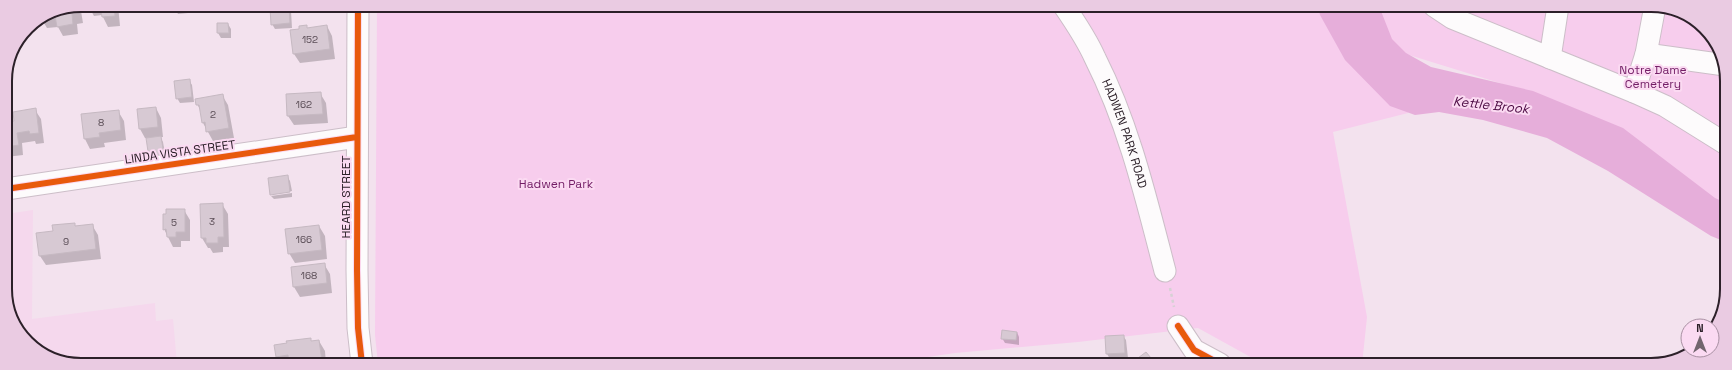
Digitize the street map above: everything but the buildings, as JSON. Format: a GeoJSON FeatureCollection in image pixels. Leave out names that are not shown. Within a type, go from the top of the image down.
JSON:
{"type":"FeatureCollection","features":[{"type":"Feature","properties":{"kind":"street","name":"HEARD STREET"},"geometry":{"type":"LineString","coordinates":[[358,12],[358,328],[361,358]]}},
{"type":"Feature","properties":{"kind":"street","name":"HADWEN PARK ROAD"},"geometry":{"type":"LineString","coordinates":[[1068,12],[1095,56],[1114,99],[1137,166],[1165,271]]}},
{"type":"Feature","properties":{"kind":"street"},"geometry":{"type":"LineString","coordinates":[[1443,12],[1452,18],[1634,92],[1664,106],[1720,140]]}},
{"type":"Feature","properties":{"kind":"street"},"geometry":{"type":"LineString","coordinates":[[1550,58],[1557,12]]}},
{"type":"Feature","properties":{"kind":"street"},"geometry":{"type":"LineString","coordinates":[[1634,92],[1646,54],[1654,12]]}},
{"type":"Feature","properties":{"kind":"street"},"geometry":{"type":"LineString","coordinates":[[1646,54],[1717,63]]}},
{"type":"Feature","properties":{"kind":"street","name":"LINDA VISTA STREET"},"geometry":{"type":"LineString","coordinates":[[12,188],[357,137]]}},
{"type":"Feature","properties":{"kind":"street"},"geometry":{"type":"LineString","coordinates":[[1178,326],[1194,350],[1205,358]]}},
{"type":"Feature","properties":{"kind":"path"},"geometry":{"type":"LineString","coordinates":[[1165,271],[1178,326]]}},
{"type":"Feature","properties":{"kind":"shaded area"},"geometry":{"type":"Polygon","coordinates":[[[33,210],[32,319],[155,303],[156,321],[173,319],[176,358],[68,357],[51,351],[32,338],[21,323],[13,302],[12,213],[33,210]]]}},
{"type":"Feature","properties":{"kind":"green space","name":"Hadwen Park"},"geometry":{"type":"Polygon","coordinates":[[[377,12],[1651,12],[1664,13],[1681,19],[1700,32],[1711,47],[1719,68],[1720,202],[1506,85],[1406,54],[1408,113],[1333,132],[1367,317],[1363,358],[1252,358],[1198,328],[1078,342],[955,353],[921,358],[377,358],[375,335],[377,12]]]}},
{"type":"Feature","properties":{"kind":"water","name":"Kettle Brook"},"geometry":{"type":"Polygon","coordinates":[[[1319,12],[1381,12],[1392,39],[1406,53],[1431,67],[1533,91],[1623,128],[1720,200],[1720,240],[1711,236],[1608,171],[1547,138],[1483,120],[1439,112],[1415,115],[1390,106],[1345,60],[1319,12]]]}},
{"type":"Feature","properties":{"kind":"cycle path"},"geometry":{"type":"LineString","coordinates":[[358,12],[357,270],[358,328],[361,358]]}},
{"type":"Feature","properties":{"kind":"cycle path"},"geometry":{"type":"LineString","coordinates":[[12,188],[357,137]]}},
{"type":"Feature","properties":{"kind":"cycle path"},"geometry":{"type":"LineString","coordinates":[[1178,326],[1194,350],[1209,358]]}},
{"type":"Feature","properties":{"kind":"park label","name":"Notre Dame Cemetery"},"geometry":{"type":"Point","coordinates":[1653,77]}}]}
